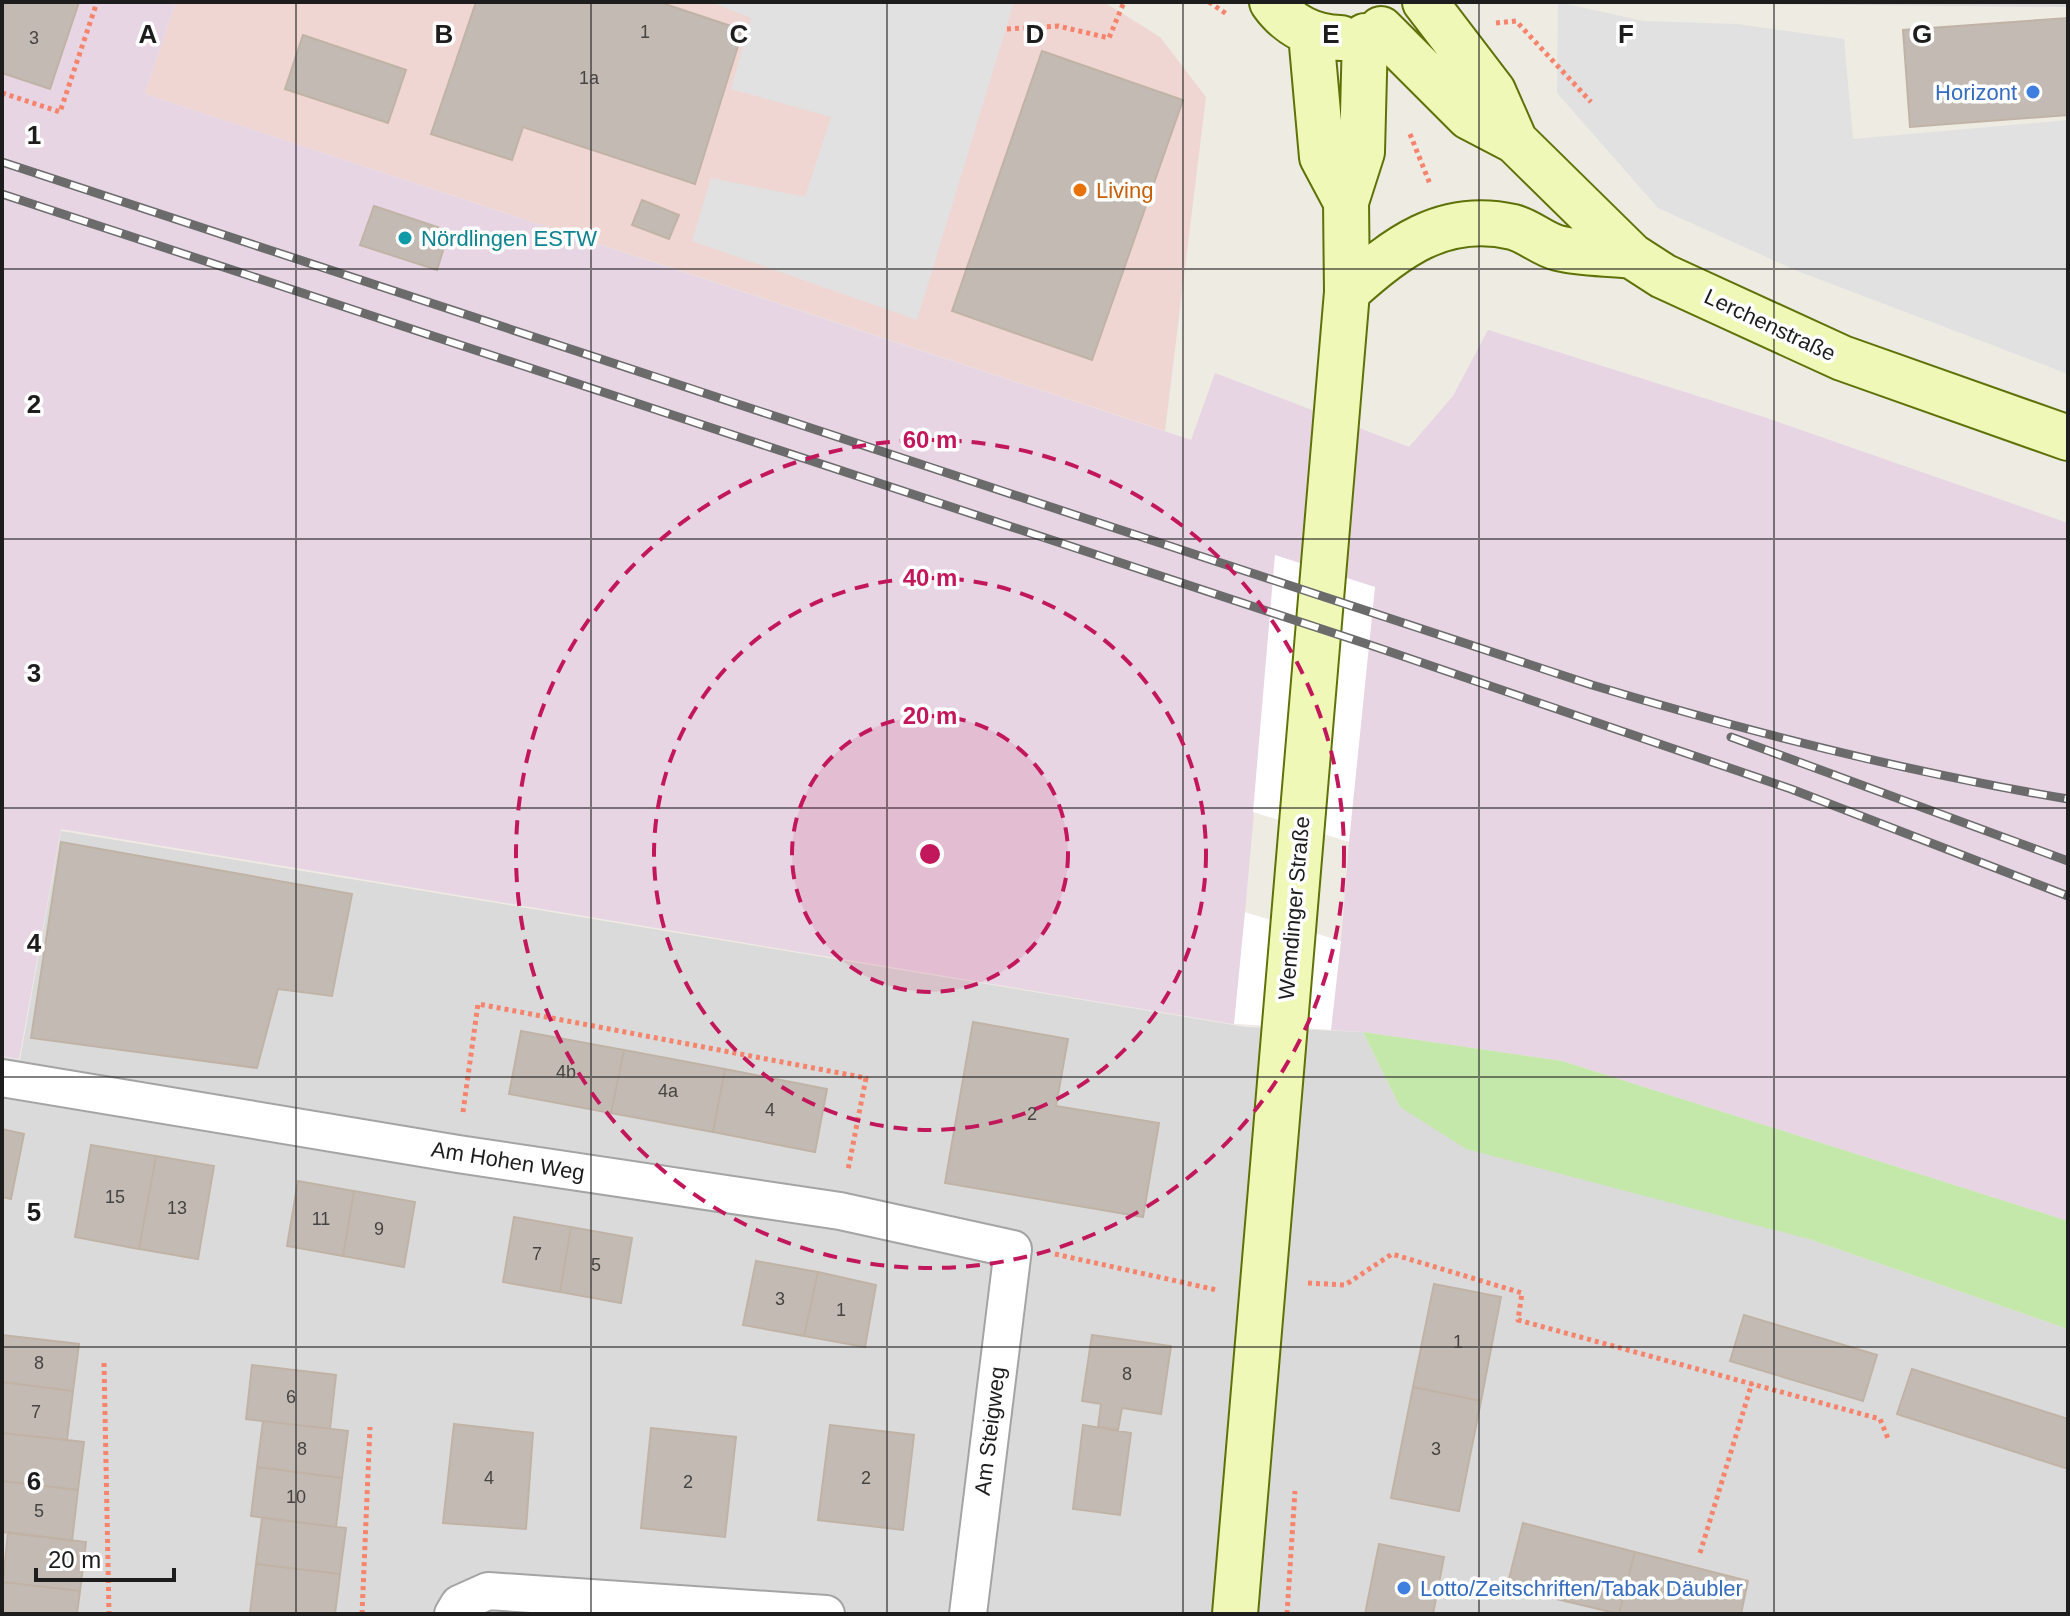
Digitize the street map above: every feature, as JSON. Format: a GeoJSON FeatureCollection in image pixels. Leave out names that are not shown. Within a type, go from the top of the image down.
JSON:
{"type":"FeatureCollection","features":[{"type":"Feature","properties":{"kind":"main road"},"geometry":{"type":"LineString","coordinates":[[1272,2],[1293,24],[1311,34],[1330,38],[1385,22]]}},
{"type":"Feature","properties":{"kind":"main road","name":"Lerchenstraße"},"geometry":{"type":"LineString","coordinates":[[1425,2],[1493,91],[1515,141]]}},
{"type":"Feature","properties":{"kind":"main road","name":"Wemdinger Straße"},"geometry":{"type":"LineString","coordinates":[[1235,1614],[1347,292],[1346,202],[1362,152],[1385,22]]}},
{"type":"Feature","properties":{"kind":"main road","name":"Lerchenstraße"},"geometry":{"type":"LineString","coordinates":[[1385,22],[1422,72],[1469,117],[1515,141],[1632,256],[1663,276],[1842,358],[2068,438]]}},
{"type":"Feature","properties":{"kind":"main road","name":"Wemdinger Straße"},"geometry":{"type":"LineString","coordinates":[[1311,34],[1322,157],[1346,202]]}},
{"type":"Feature","properties":{"kind":"main road"},"geometry":{"type":"LineString","coordinates":[[1347,292],[1391,253],[1414,238],[1444,228],[1482,224],[1514,227],[1557,248],[1632,256]]}},
{"type":"Feature","properties":{"kind":"street","name":"Am Hohen Weg"},"geometry":{"type":"LineString","coordinates":[[2,1078],[458,1154],[840,1211],[1013,1249]]}},
{"type":"Feature","properties":{"kind":"street","name":"Am Steigweg"},"geometry":{"type":"LineString","coordinates":[[968,1614],[1013,1249]]}},
{"type":"Feature","properties":{"kind":"street"},"geometry":{"type":"LineString","coordinates":[[453,1614],[459,1604],[488,1591],[826,1614]]}},
{"type":"Feature","properties":{"kind":"path"},"geometry":{"type":"LineString","coordinates":[[2,93],[60,112],[97,2]]}},
{"type":"Feature","properties":{"kind":"path"},"geometry":{"type":"LineString","coordinates":[[1007,29],[1058,26],[1109,38],[1124,2]]}},
{"type":"Feature","properties":{"kind":"path"},"geometry":{"type":"LineString","coordinates":[[1485,24],[1516,21],[1591,102]]}},
{"type":"Feature","properties":{"kind":"path"},"geometry":{"type":"LineString","coordinates":[[1422,72],[1395,96],[1438,204],[1444,228]]}},
{"type":"Feature","properties":{"kind":"path"},"geometry":{"type":"LineString","coordinates":[[458,1154],[478,1004],[866,1078],[840,1211]]}},
{"type":"Feature","properties":{"kind":"path"},"geometry":{"type":"LineString","coordinates":[[1013,1249],[1057,1254],[1222,1291]]}},
{"type":"Feature","properties":{"kind":"path"},"geometry":{"type":"LineString","coordinates":[[1318,1283],[1345,1285],[1392,1254],[1522,1293],[1518,1320],[1880,1419],[1889,1441]]}},
{"type":"Feature","properties":{"kind":"path"},"geometry":{"type":"LineString","coordinates":[[104,1363],[109,1614]]}},
{"type":"Feature","properties":{"kind":"path"},"geometry":{"type":"LineString","coordinates":[[1700,1553],[1752,1383]]}},
{"type":"Feature","properties":{"kind":"path"},"geometry":{"type":"LineString","coordinates":[[362,1614],[370,1427]]}},
{"type":"Feature","properties":{"kind":"shaded area"},"geometry":{"type":"Polygon","coordinates":[[[2,2],[176,2],[145,94],[1191,440],[1215,373],[1409,447],[1453,396],[1488,330],[1764,417],[2068,523],[2068,1221],[1562,1061],[1363,1032],[1233,1024],[61,829],[19,1059],[2,1056],[2,2]],[[1254,812],[1245,912],[1341,941],[1349,842],[1254,812]]]}},
{"type":"Feature","properties":{"kind":"shaded area"},"geometry":{"type":"Polygon","coordinates":[[[176,2],[1104,2],[1160,37],[1206,97],[1165,431],[145,94],[176,2]]]}},
{"type":"Feature","properties":{"kind":"shaded area"},"geometry":{"type":"Polygon","coordinates":[[[711,2],[1014,2],[917,320],[692,241],[711,178],[805,197],[831,117],[731,89],[751,18],[711,2]]]}},
{"type":"Feature","properties":{"kind":"shaded area"},"geometry":{"type":"Polygon","coordinates":[[[1558,2],[2068,2],[2068,7],[1558,2]]]}},
{"type":"Feature","properties":{"kind":"shaded area"},"geometry":{"type":"Polygon","coordinates":[[[1558,2],[1643,21],[1737,24],[1844,39],[1853,139],[2068,120],[2068,374],[1795,270],[1658,208],[1557,93],[1558,2]]]}},
{"type":"Feature","properties":{"kind":"shaded area"},"geometry":{"type":"Polygon","coordinates":[[[61,831],[1246,1027],[1363,1032],[1400,1107],[1809,1239],[2068,1329],[2068,1614],[2,1614],[2,1057],[20,1060],[61,831]]]}},
{"type":"Feature","properties":{"kind":"green space"},"geometry":{"type":"Polygon","coordinates":[[[1363,1032],[1562,1061],[2068,1221],[2068,1329],[1809,1239],[1466,1149],[1400,1107],[1363,1032]]]}},
{"type":"Feature","properties":{"kind":"pier"},"geometry":{"type":"Polygon","coordinates":[[[1275,555],[1375,587],[1349,842],[1253,812],[1275,555]]]}},
{"type":"Feature","properties":{"kind":"pier"},"geometry":{"type":"Polygon","coordinates":[[[1245,912],[1341,941],[1331,1030],[1234,1024],[1245,912]]]}},
{"type":"Feature","properties":{"kind":"building"},"geometry":{"type":"Polygon","coordinates":[[[2,2],[79,2],[50,89],[2,73],[2,2]]]}},
{"type":"Feature","properties":{"kind":"building"},"geometry":{"type":"Polygon","coordinates":[[[476,2],[659,2],[743,30],[695,184],[523,127],[512,160],[431,134],[476,2]]]}},
{"type":"Feature","properties":{"kind":"building"},"geometry":{"type":"Polygon","coordinates":[[[2068,18],[2068,115],[1910,127],[1903,30],[2068,18]]]}},
{"type":"Feature","properties":{"kind":"building"},"geometry":{"type":"Polygon","coordinates":[[[303,35],[406,70],[388,123],[285,89],[303,35]]]}},
{"type":"Feature","properties":{"kind":"building"},"geometry":{"type":"Polygon","coordinates":[[[1042,51],[1183,100],[1092,360],[952,311],[1042,51]]]}},
{"type":"Feature","properties":{"kind":"building"},"geometry":{"type":"Polygon","coordinates":[[[642,200],[679,215],[669,239],[632,225],[642,200]]]}},
{"type":"Feature","properties":{"kind":"building","name":"Nördlingen ESTW"},"geometry":{"type":"Polygon","coordinates":[[[374,206],[449,231],[437,270],[360,245],[374,206]]]}},
{"type":"Feature","properties":{"kind":"building"},"geometry":{"type":"Polygon","coordinates":[[[61,842],[352,894],[332,996],[278,989],[257,1068],[31,1038],[61,842]]]}},
{"type":"Feature","properties":{"kind":"building"},"geometry":{"type":"Polygon","coordinates":[[[973,1022],[1068,1039],[1056,1106],[1159,1123],[1143,1217],[945,1183],[973,1022]]]}},
{"type":"Feature","properties":{"kind":"building"},"geometry":{"type":"Polygon","coordinates":[[[521,1031],[624,1050],[611,1113],[509,1094],[521,1031]]]}},
{"type":"Feature","properties":{"kind":"building"},"geometry":{"type":"Polygon","coordinates":[[[624,1050],[725,1069],[713,1132],[611,1113],[624,1050]]]}},
{"type":"Feature","properties":{"kind":"building"},"geometry":{"type":"Polygon","coordinates":[[[725,1069],[827,1089],[815,1152],[713,1132],[725,1069]]]}},
{"type":"Feature","properties":{"kind":"building"},"geometry":{"type":"Polygon","coordinates":[[[2,1129],[24,1134],[11,1199],[2,1197],[2,1129]]]}},
{"type":"Feature","properties":{"kind":"building"},"geometry":{"type":"Polygon","coordinates":[[[91,1145],[156,1156],[139,1249],[75,1237],[91,1145]]]}},
{"type":"Feature","properties":{"kind":"building"},"geometry":{"type":"Polygon","coordinates":[[[156,1156],[214,1166],[198,1259],[139,1249],[156,1156]]]}},
{"type":"Feature","properties":{"kind":"building"},"geometry":{"type":"Polygon","coordinates":[[[298,1181],[354,1191],[343,1256],[287,1246],[298,1181]]]}},
{"type":"Feature","properties":{"kind":"building"},"geometry":{"type":"Polygon","coordinates":[[[354,1191],[415,1202],[404,1267],[343,1256],[354,1191]]]}},
{"type":"Feature","properties":{"kind":"building"},"geometry":{"type":"Polygon","coordinates":[[[514,1217],[571,1227],[560,1292],[503,1282],[514,1217]]]}},
{"type":"Feature","properties":{"kind":"building"},"geometry":{"type":"Polygon","coordinates":[[[571,1227],[632,1238],[621,1303],[560,1292],[571,1227]]]}},
{"type":"Feature","properties":{"kind":"building"},"geometry":{"type":"Polygon","coordinates":[[[756,1261],[818,1272],[804,1336],[743,1325],[756,1261]]]}},
{"type":"Feature","properties":{"kind":"building"},"geometry":{"type":"Polygon","coordinates":[[[818,1272],[876,1285],[865,1347],[804,1336],[818,1272]]]}},
{"type":"Feature","properties":{"kind":"building"},"geometry":{"type":"Polygon","coordinates":[[[1434,1284],[1501,1297],[1481,1401],[1413,1387],[1434,1284]]]}},
{"type":"Feature","properties":{"kind":"building"},"geometry":{"type":"Polygon","coordinates":[[[1744,1315],[1877,1355],[1863,1401],[1730,1361],[1744,1315]]]}},
{"type":"Feature","properties":{"kind":"building"},"geometry":{"type":"Polygon","coordinates":[[[2,1335],[79,1344],[73,1391],[2,1382],[2,1335]]]}},
{"type":"Feature","properties":{"kind":"building"},"geometry":{"type":"Polygon","coordinates":[[[1092,1335],[1171,1346],[1161,1414],[1122,1408],[1118,1430],[1098,1427],[1101,1404],[1082,1401],[1092,1335]]]}},
{"type":"Feature","properties":{"kind":"building"},"geometry":{"type":"Polygon","coordinates":[[[252,1365],[336,1375],[330,1429],[246,1419],[252,1365]]]}},
{"type":"Feature","properties":{"kind":"building"},"geometry":{"type":"Polygon","coordinates":[[[1912,1369],[2068,1419],[2068,1469],[1897,1414],[1912,1369]]]}},
{"type":"Feature","properties":{"kind":"building"},"geometry":{"type":"Polygon","coordinates":[[[2,1382],[73,1391],[67,1440],[2,1433],[2,1382]]]}},
{"type":"Feature","properties":{"kind":"building"},"geometry":{"type":"Polygon","coordinates":[[[1413,1387],[1481,1401],[1459,1511],[1391,1498],[1413,1387]]]}},
{"type":"Feature","properties":{"kind":"building"},"geometry":{"type":"Polygon","coordinates":[[[263,1421],[348,1431],[342,1478],[257,1467],[263,1421]]]}},
{"type":"Feature","properties":{"kind":"building"},"geometry":{"type":"Polygon","coordinates":[[[454,1424],[533,1433],[526,1529],[443,1523],[454,1424]]]}},
{"type":"Feature","properties":{"kind":"building"},"geometry":{"type":"Polygon","coordinates":[[[830,1425],[914,1435],[903,1530],[818,1520],[830,1425]]]}},
{"type":"Feature","properties":{"kind":"building"},"geometry":{"type":"Polygon","coordinates":[[[1083,1425],[1131,1433],[1120,1515],[1073,1509],[1083,1425]]]}},
{"type":"Feature","properties":{"kind":"building"},"geometry":{"type":"Polygon","coordinates":[[[651,1428],[736,1437],[725,1537],[641,1528],[651,1428]]]}},
{"type":"Feature","properties":{"kind":"building"},"geometry":{"type":"Polygon","coordinates":[[[2,1433],[84,1442],[78,1490],[2,1481],[2,1433]]]}},
{"type":"Feature","properties":{"kind":"building"},"geometry":{"type":"Polygon","coordinates":[[[257,1467],[342,1478],[336,1527],[251,1516],[257,1467]]]}},
{"type":"Feature","properties":{"kind":"building"},"geometry":{"type":"Polygon","coordinates":[[[2,1481],[78,1490],[72,1541],[2,1532],[2,1481]]]}},
{"type":"Feature","properties":{"kind":"building"},"geometry":{"type":"Polygon","coordinates":[[[262,1518],[346,1528],[340,1574],[256,1564],[262,1518]]]}},
{"type":"Feature","properties":{"kind":"building"},"geometry":{"type":"Polygon","coordinates":[[[1523,1523],[1635,1552],[1619,1614],[1507,1587],[1523,1523]]]}},
{"type":"Feature","properties":{"kind":"building"},"geometry":{"type":"Polygon","coordinates":[[[8,1532],[86,1542],[80,1591],[3,1582],[8,1532]]]}},
{"type":"Feature","properties":{"kind":"building"},"geometry":{"type":"Polygon","coordinates":[[[1379,1544],[1444,1557],[1433,1614],[1365,1614],[1379,1544]]]}},
{"type":"Feature","properties":{"kind":"building"},"geometry":{"type":"Polygon","coordinates":[[[1635,1552],[1748,1581],[1741,1614],[1619,1614],[1635,1552]]]}},
{"type":"Feature","properties":{"kind":"building"},"geometry":{"type":"Polygon","coordinates":[[[256,1564],[340,1574],[335,1614],[250,1613],[256,1564]]]}},
{"type":"Feature","properties":{"kind":"building"},"geometry":{"type":"Polygon","coordinates":[[[3,1582],[80,1591],[77,1614],[2,1614],[3,1582]]]}},
{"type":"Feature","properties":{"kind":"railway"},"geometry":{"type":"LineString","coordinates":[[2,162],[1592,685],[1828,750],[2068,799]]}},
{"type":"Feature","properties":{"kind":"railway"},"geometry":{"type":"LineString","coordinates":[[2,194],[1370,645],[1791,789],[2068,896]]}},
{"type":"Feature","properties":{"kind":"railway"},"geometry":{"type":"LineString","coordinates":[[1731,737],[2068,861]]}},
{"type":"Feature","properties":{"kind":"place","name":"Horizont"},"geometry":{"type":"Point","coordinates":[2033,92]}},
{"type":"Feature","properties":{"kind":"place","name":"Living"},"geometry":{"type":"Point","coordinates":[1080,190]}},
{"type":"Feature","properties":{"kind":"place","name":"Nördlingen ESTW"},"geometry":{"type":"Point","coordinates":[405,238]}},
{"type":"Feature","properties":{"kind":"place","name":"Lotto/Zeitschriften/Tabak Däubler"},"geometry":{"type":"Point","coordinates":[1404,1588]}}]}
